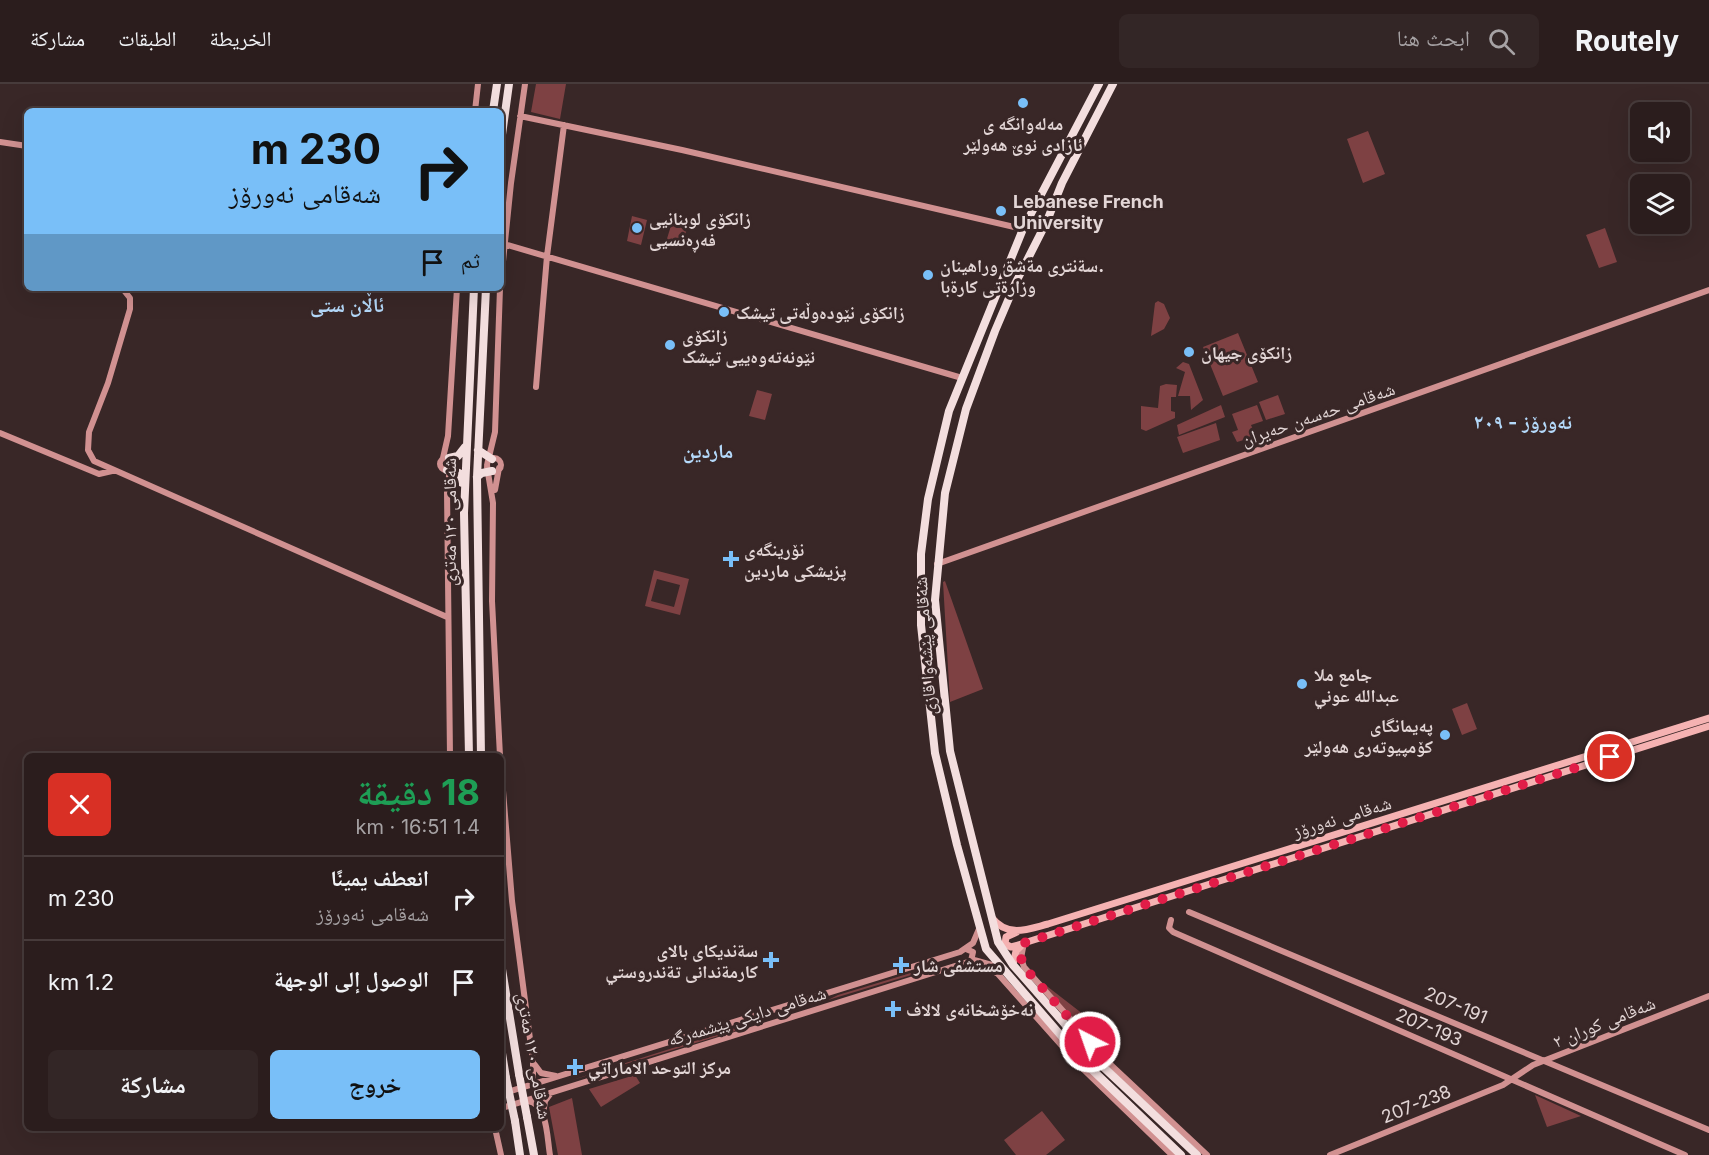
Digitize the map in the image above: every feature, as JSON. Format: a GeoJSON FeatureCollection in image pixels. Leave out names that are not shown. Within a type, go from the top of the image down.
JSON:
{"type":"FeatureCollection","features":[{"type":"Feature","properties":{"kind":"highway"},"geometry":{"type":"LineString","coordinates":[[493,108],[496,84]]}},
{"type":"Feature","properties":{"kind":"highway"},"geometry":{"type":"LineString","coordinates":[[504,120],[509,84]]}},
{"type":"Feature","properties":{"kind":"highway","name":"شەقامی پێشەوا قازی"},"geometry":{"type":"LineString","coordinates":[[1099,84],[1023,229],[962,378],[943,435],[935,460],[921,554],[921,625],[935,753],[986,949],[1006,978],[1132,1113],[1181,1155]]}},
{"type":"Feature","properties":{"kind":"highway","name":"شەقامی پێشەوا قازی"},"geometry":{"type":"LineString","coordinates":[[1113,84],[1011,291],[970,397],[945,493],[936,564],[936,610],[950,751],[998,942],[1013,965],[1074,1029],[1098,1062],[1197,1155]]}},
{"type":"Feature","properties":{"kind":"highway","name":"شەقامی ١٢٠ مەتری"},"geometry":{"type":"LineString","coordinates":[[469,753],[465,493],[474,291]]}},
{"type":"Feature","properties":{"kind":"highway","name":"شەقامی ١٢٠ مەتری"},"geometry":{"type":"LineString","coordinates":[[481,753],[477,477],[486,291]]}},
{"type":"Feature","properties":{"kind":"highway"},"geometry":{"type":"LineString","coordinates":[[943,435],[947,445],[955,445],[958,440]]}},
{"type":"Feature","properties":{"kind":"highway"},"geometry":{"type":"LineString","coordinates":[[449,459],[458,456],[466,447]]}},
{"type":"Feature","properties":{"kind":"highway"},"geometry":{"type":"LineString","coordinates":[[477,477],[492,465],[478,450]]}},
{"type":"Feature","properties":{"kind":"highway"},"geometry":{"type":"LineString","coordinates":[[935,460],[939,454],[944,452],[951,456],[952,461]]}},
{"type":"Feature","properties":{"kind":"highway"},"geometry":{"type":"LineString","coordinates":[[447,469],[460,474],[465,493]]}},
{"type":"Feature","properties":{"kind":"highway"},"geometry":{"type":"LineString","coordinates":[[932,730],[935,736],[941,737],[946,734],[947,728]]}},
{"type":"Feature","properties":{"kind":"highway"},"geometry":{"type":"LineString","coordinates":[[935,753],[941,745],[947,746],[950,751]]}},
{"type":"Feature","properties":{"kind":"highway","name":"شەقامی ١٢٠ مەتری"},"geometry":{"type":"LineString","coordinates":[[504,982],[534,1155]]}},
{"type":"Feature","properties":{"kind":"highway","name":"شەقامی ١٢٠ مەتری"},"geometry":{"type":"LineString","coordinates":[[504,1066],[520,1155]]}},
{"type":"Feature","properties":{"kind":"main road","name":"شەقامی نەورۆز"},"geometry":{"type":"LineString","coordinates":[[1019,931],[1281,849],[1368,825],[1580,758],[1708,721]]}},
{"type":"Feature","properties":{"kind":"main road","name":"شەقامی نەورۆز"},"geometry":{"type":"LineString","coordinates":[[1024,943],[1152,905],[1450,809],[1708,721]]}},
{"type":"Feature","properties":{"kind":"main road"},"geometry":{"type":"LineString","coordinates":[[1571,755],[1580,758]]}},
{"type":"Feature","properties":{"kind":"main road"},"geometry":{"type":"LineString","coordinates":[[1450,809],[1459,812]]}},
{"type":"Feature","properties":{"kind":"main road"},"geometry":{"type":"LineString","coordinates":[[1367,834],[1368,825]]}},
{"type":"Feature","properties":{"kind":"main road"},"geometry":{"type":"LineString","coordinates":[[1360,827],[1367,834]]}},
{"type":"Feature","properties":{"kind":"main road"},"geometry":{"type":"LineString","coordinates":[[1283,869],[1290,859]]}},
{"type":"Feature","properties":{"kind":"main road"},"geometry":{"type":"LineString","coordinates":[[989,912],[1003,928],[1019,931]]}},
{"type":"Feature","properties":{"kind":"main road"},"geometry":{"type":"LineString","coordinates":[[1019,931],[1006,937],[1005,943],[1009,946],[1024,943]]}},
{"type":"Feature","properties":{"kind":"main road"},"geometry":{"type":"LineString","coordinates":[[1013,965],[1016,951],[1024,943]]}},
{"type":"Feature","properties":{"kind":"street"},"geometry":{"type":"LineString","coordinates":[[475,108],[478,84]]}},
{"type":"Feature","properties":{"kind":"street"},"geometry":{"type":"LineString","coordinates":[[525,84],[504,244],[962,378]]}},
{"type":"Feature","properties":{"kind":"street"},"geometry":{"type":"LineString","coordinates":[[520,116],[1023,229]]}},
{"type":"Feature","properties":{"kind":"street"},"geometry":{"type":"LineString","coordinates":[[536,387],[545,321],[547,256],[566,125]]}},
{"type":"Feature","properties":{"kind":"street"},"geometry":{"type":"LineString","coordinates":[[0,142],[24,146]]}},
{"type":"Feature","properties":{"kind":"street","name":"شەقامی حەسەن حەیران"},"geometry":{"type":"LineString","coordinates":[[936,564],[1709,290]]}},
{"type":"Feature","properties":{"kind":"street"},"geometry":{"type":"LineString","coordinates":[[125,291],[130,297],[130,309],[88,442],[90,456],[94,461],[112,471],[447,617]]}},
{"type":"Feature","properties":{"kind":"street"},"geometry":{"type":"LineString","coordinates":[[450,753],[447,469],[457,291]]}},
{"type":"Feature","properties":{"kind":"street"},"geometry":{"type":"LineString","coordinates":[[500,291],[492,465],[492,587],[500,753]]}},
{"type":"Feature","properties":{"kind":"street"},"geometry":{"type":"LineString","coordinates":[[493,503],[492,465],[495,432]]}},
{"type":"Feature","properties":{"kind":"street"},"geometry":{"type":"LineString","coordinates":[[0,433],[96,472],[106,474],[112,471]]}},
{"type":"Feature","properties":{"kind":"street"},"geometry":{"type":"LineString","coordinates":[[447,491],[449,459]]}},
{"type":"Feature","properties":{"kind":"street"},"geometry":{"type":"LineString","coordinates":[[504,818],[512,901],[533,1062],[533,1085]]}},
{"type":"Feature","properties":{"kind":"street","name":"207-191"},"geometry":{"type":"LineString","coordinates":[[1189,912],[1548,1060],[1709,1130]]}},
{"type":"Feature","properties":{"kind":"street","name":"207-193"},"geometry":{"type":"LineString","coordinates":[[1171,920],[1169,928],[1173,932],[1685,1155]]}},
{"type":"Feature","properties":{"kind":"street"},"geometry":{"type":"LineString","coordinates":[[971,961],[973,952],[966,949],[975,940],[980,929]]}},
{"type":"Feature","properties":{"kind":"street"},"geometry":{"type":"LineString","coordinates":[[1024,943],[1021,958],[1024,967],[1074,1029],[1207,1155]]}},
{"type":"Feature","properties":{"kind":"street","name":"شەقامی دایکی پێشمەرگە"},"geometry":{"type":"LineString","coordinates":[[504,1095],[966,949]]}},
{"type":"Feature","properties":{"kind":"street"},"geometry":{"type":"LineString","coordinates":[[938,959],[942,970]]}},
{"type":"Feature","properties":{"kind":"street","name":"شەقامی دایکی پێشمەرگە"},"geometry":{"type":"LineString","coordinates":[[504,1108],[971,961],[983,960],[1000,967]]}},
{"type":"Feature","properties":{"kind":"street"},"geometry":{"type":"LineString","coordinates":[[961,964],[987,967],[1006,978]]}},
{"type":"Feature","properties":{"kind":"street","name":"شەقامی کوران ٢"},"geometry":{"type":"LineString","coordinates":[[1512,1079],[1530,1066],[1709,996]]}},
{"type":"Feature","properties":{"kind":"street"},"geometry":{"type":"LineString","coordinates":[[797,1003],[795,1011],[803,1015]]}},
{"type":"Feature","properties":{"kind":"street"},"geometry":{"type":"LineString","coordinates":[[772,1011],[780,1014],[777,1023]]}},
{"type":"Feature","properties":{"kind":"street"},"geometry":{"type":"LineString","coordinates":[[533,1062],[539,1072],[562,1076],[570,1087]]}},
{"type":"Feature","properties":{"kind":"street","name":"207-238"},"geometry":{"type":"LineString","coordinates":[[1330,1155],[1512,1079]]}},
{"type":"Feature","properties":{"kind":"street"},"geometry":{"type":"LineString","coordinates":[[550,1155],[543,1117],[545,1101],[551,1093]]}},
{"type":"Feature","properties":{"kind":"street"},"geometry":{"type":"LineString","coordinates":[[525,1101],[536,1104],[543,1117]]}},
{"type":"Feature","properties":{"kind":"street"},"geometry":{"type":"LineString","coordinates":[[1132,1113],[1172,1155]]}},
{"type":"Feature","properties":{"kind":"street"},"geometry":{"type":"LineString","coordinates":[[496,1131],[501,1155]]}},
{"type":"Feature","properties":{"kind":"shaded area"},"geometry":{"type":"Polygon","coordinates":[[[536,84],[566,84],[560,119],[531,112],[536,84]]]}},
{"type":"Feature","properties":{"kind":"shaded area"},"geometry":{"type":"Polygon","coordinates":[[[1368,131],[1385,174],[1363,183],[1347,139],[1368,131]]]}},
{"type":"Feature","properties":{"kind":"shaded area"},"geometry":{"type":"Polygon","coordinates":[[[632,216],[647,220],[641,245],[627,241],[632,216]]]}},
{"type":"Feature","properties":{"kind":"shaded area"},"geometry":{"type":"Polygon","coordinates":[[[673,219],[688,224],[682,247],[666,242],[673,219]]]}},
{"type":"Feature","properties":{"kind":"shaded area"},"geometry":{"type":"Polygon","coordinates":[[[1605,228],[1617,262],[1599,268],[1586,235],[1605,228]]]}},
{"type":"Feature","properties":{"kind":"shaded area"},"geometry":{"type":"Polygon","coordinates":[[[1158,301],[1164,304],[1170,318],[1164,329],[1151,336],[1155,303],[1158,301]]]}},
{"type":"Feature","properties":{"kind":"shaded area"},"geometry":{"type":"Polygon","coordinates":[[[1238,333],[1258,382],[1223,396],[1203,347],[1238,333]]]}},
{"type":"Feature","properties":{"kind":"shaded area"},"geometry":{"type":"Polygon","coordinates":[[[1183,362],[1189,364],[1203,400],[1191,410],[1190,396],[1178,396],[1185,372],[1176,368],[1183,362]]]}},
{"type":"Feature","properties":{"kind":"shaded area"},"geometry":{"type":"Polygon","coordinates":[[[1177,385],[1176,397],[1171,397],[1171,411],[1175,412],[1175,418],[1146,431],[1141,429],[1141,406],[1158,408],[1160,386],[1177,385]]]}},
{"type":"Feature","properties":{"kind":"shaded area"},"geometry":{"type":"Polygon","coordinates":[[[757,390],[772,394],[765,420],[749,416],[757,390]]]}},
{"type":"Feature","properties":{"kind":"shaded area"},"geometry":{"type":"Polygon","coordinates":[[[1278,395],[1285,414],[1266,420],[1259,402],[1278,395]]]}},
{"type":"Feature","properties":{"kind":"shaded area"},"geometry":{"type":"Polygon","coordinates":[[[1221,405],[1225,417],[1179,435],[1177,425],[1221,405]]]}},
{"type":"Feature","properties":{"kind":"shaded area"},"geometry":{"type":"Polygon","coordinates":[[[1257,405],[1263,421],[1251,425],[1259,443],[1250,446],[1247,439],[1237,442],[1232,432],[1238,430],[1232,414],[1257,405]]]}},
{"type":"Feature","properties":{"kind":"shaded area"},"geometry":{"type":"Polygon","coordinates":[[[1216,423],[1220,440],[1183,453],[1177,437],[1216,423]]]}},
{"type":"Feature","properties":{"kind":"shaded area"},"geometry":{"type":"Polygon","coordinates":[[[654,570],[689,579],[680,615],[645,606],[654,570]],[[657,579],[651,601],[674,607],[680,585],[657,579]]]}},
{"type":"Feature","properties":{"kind":"shaded area"},"geometry":{"type":"Polygon","coordinates":[[[945,581],[983,689],[950,702],[943,582],[945,581]]]}},
{"type":"Feature","properties":{"kind":"shaded area"},"geometry":{"type":"Polygon","coordinates":[[[1467,703],[1477,729],[1462,735],[1452,709],[1467,703]]]}},
{"type":"Feature","properties":{"kind":"shaded area"},"geometry":{"type":"Polygon","coordinates":[[[937,965],[938,967],[828,1000],[838,995],[937,965]]]}},
{"type":"Feature","properties":{"kind":"shaded area"},"geometry":{"type":"Polygon","coordinates":[[[1039,980],[1101,1028],[1091,1039],[1039,980]]]}},
{"type":"Feature","properties":{"kind":"shaded area"},"geometry":{"type":"Polygon","coordinates":[[[745,1025],[749,1025],[569,1081],[745,1025]]]}},
{"type":"Feature","properties":{"kind":"shaded area"},"geometry":{"type":"Polygon","coordinates":[[[635,1075],[640,1083],[601,1107],[589,1089],[635,1075]]]}},
{"type":"Feature","properties":{"kind":"shaded area"},"geometry":{"type":"Polygon","coordinates":[[[1535,1095],[1581,1116],[1547,1127],[1535,1095]]]}},
{"type":"Feature","properties":{"kind":"shaded area"},"geometry":{"type":"Polygon","coordinates":[[[572,1098],[582,1155],[558,1155],[549,1107],[572,1098]]]}},
{"type":"Feature","properties":{"kind":"shaded area"},"geometry":{"type":"Polygon","coordinates":[[[1042,1111],[1065,1140],[1046,1155],[1016,1155],[1004,1140],[1042,1111]]]}},
{"type":"Feature","properties":{"kind":"place","name":"مەلەوانگە ی ئازادی نوێ هەولێر"},"geometry":{"type":"Point","coordinates":[1023,103]}},
{"type":"Feature","properties":{"kind":"place","name":"Lebanese French University"},"geometry":{"type":"Point","coordinates":[1001,211]}},
{"type":"Feature","properties":{"kind":"place","name":"زانکۆی لوبنانیی فەڕەنسیی"},"geometry":{"type":"Point","coordinates":[637,228]}},
{"type":"Feature","properties":{"kind":"place","name":"سةنترى مةشق وراهينان. وزارةتى كارةبا"},"geometry":{"type":"Point","coordinates":[928,275]}},
{"type":"Feature","properties":{"kind":"place","name":"زانکۆی نێودەوڵەتی تیشک"},"geometry":{"type":"Point","coordinates":[724,312]}},
{"type":"Feature","properties":{"kind":"place","name":"زانکۆی نێونەتەوەییی تیشک"},"geometry":{"type":"Point","coordinates":[670,345]}},
{"type":"Feature","properties":{"kind":"place","name":"زانکۆی جیھان"},"geometry":{"type":"Point","coordinates":[1189,352]}},
{"type":"Feature","properties":{"kind":"place","name":"نۆرینگەی پزیشکی ماردین"},"geometry":{"type":"Point","coordinates":[731,559]}},
{"type":"Feature","properties":{"kind":"place","name":"جامع ملا عبدالله عوني"},"geometry":{"type":"Point","coordinates":[1302,684]}},
{"type":"Feature","properties":{"kind":"place","name":"پەیمانگای کۆمپیوتەری هەولێر"},"geometry":{"type":"Point","coordinates":[1445,735]}},
{"type":"Feature","properties":{"kind":"place","name":"سةنديكاى بالاى كارمةندانى تةندروستي"},"geometry":{"type":"Point","coordinates":[771,960]}},
{"type":"Feature","properties":{"kind":"place","name":"مستشفى شار"},"geometry":{"type":"Point","coordinates":[901,965]}},
{"type":"Feature","properties":{"kind":"place","name":"نەخۆشخانەی لالاف"},"geometry":{"type":"Point","coordinates":[893,1009]}},
{"type":"Feature","properties":{"kind":"place","name":"مركز التوحد الاماراتي"},"geometry":{"type":"Point","coordinates":[575,1067]}},
{"type":"Feature","properties":{"kind":"district","name":"ئاڵان ستی"},"geometry":{"type":"Point","coordinates":[347,305]}},
{"type":"Feature","properties":{"kind":"district","name":"نەورۆز - ٢٠٩"},"geometry":{"type":"Point","coordinates":[1523,422]}},
{"type":"Feature","properties":{"kind":"district","name":"ماردین"},"geometry":{"type":"Point","coordinates":[708,451]}},
{"type":"Feature","properties":{"kind":"route"},"geometry":{"type":"LineString","coordinates":[[1090,1042],[1024,967],[1021,958],[1024,943],[1610,757]]}}]}
